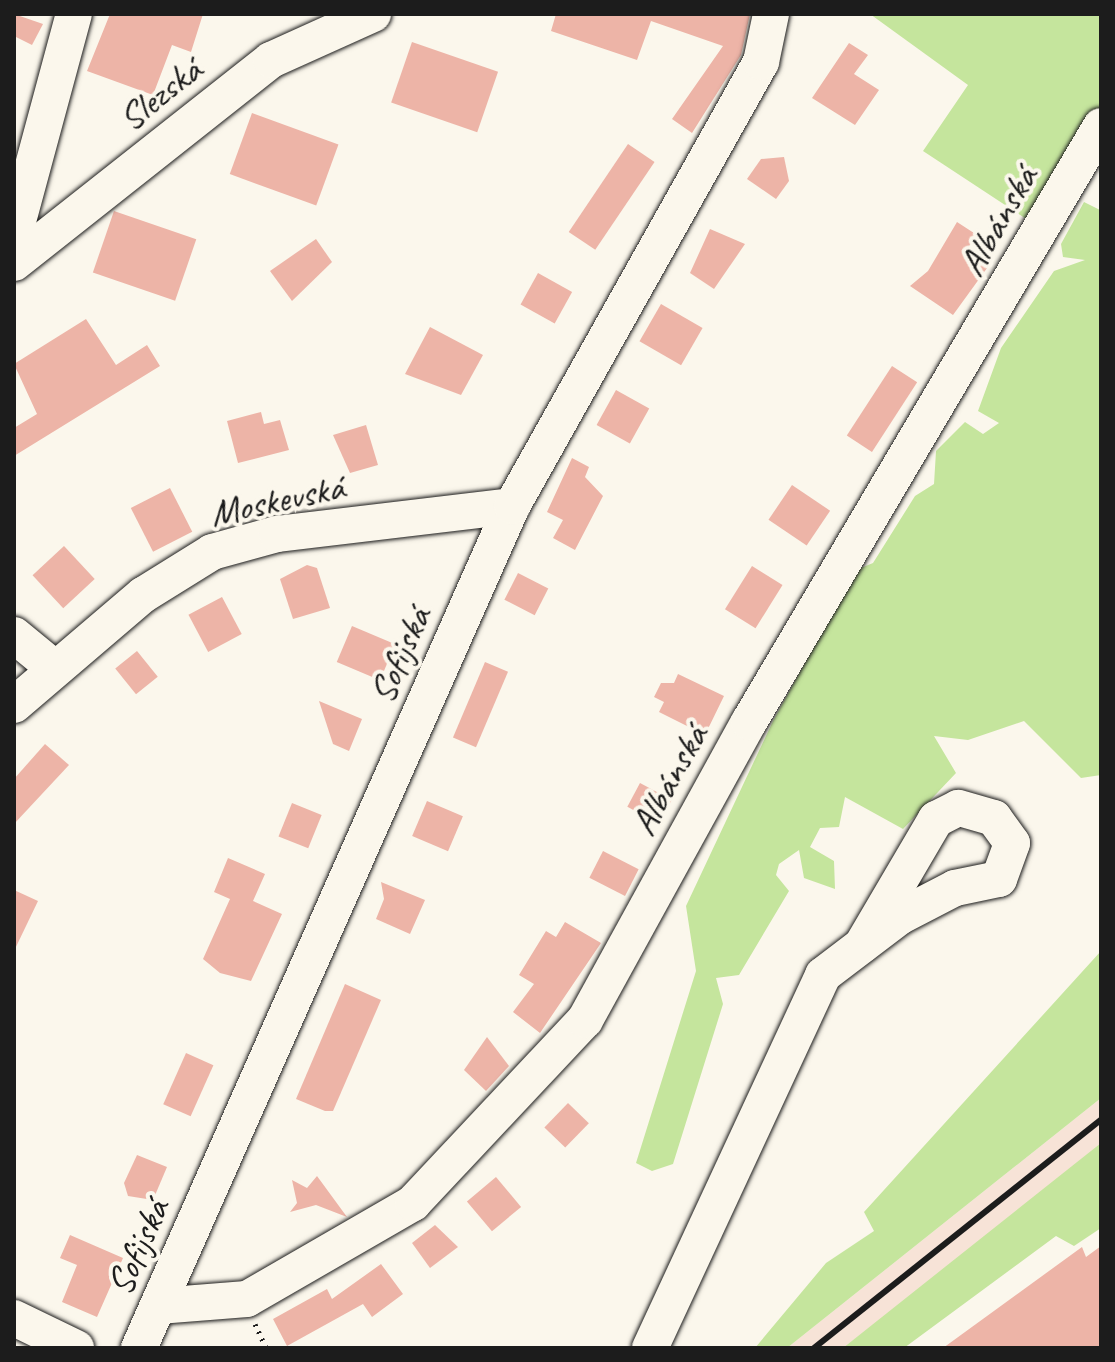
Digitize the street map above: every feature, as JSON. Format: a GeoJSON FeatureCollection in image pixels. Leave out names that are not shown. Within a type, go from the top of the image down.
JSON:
{"type":"FeatureCollection","features":[{"type":"Feature","properties":{"kind":"street","name":"Slezská"},"geometry":{"type":"LineString","coordinates":[[14,263],[271,60],[373,14]]}},
{"type":"Feature","properties":{"kind":"street","name":"Sofijská"},"geometry":{"type":"LineString","coordinates":[[139,1348],[512,506],[761,62],[771,14]]}},
{"type":"Feature","properties":{"kind":"street"},"geometry":{"type":"LineString","coordinates":[[14,236],[72,15]]}},
{"type":"Feature","properties":{"kind":"street","name":"Albánská"},"geometry":{"type":"LineString","coordinates":[[158,1306],[247,1299],[413,1203],[585,1020],[749,722],[1101,126]]}},
{"type":"Feature","properties":{"kind":"street","name":"Moskevská"},"geometry":{"type":"LineString","coordinates":[[14,705],[53,667],[212,552],[277,534],[512,506]]}},
{"type":"Feature","properties":{"kind":"street"},"geometry":{"type":"LineString","coordinates":[[14,635],[53,667]]}},
{"type":"Feature","properties":{"kind":"street"},"geometry":{"type":"LineString","coordinates":[[650,1348],[823,975],[862,945]]}},
{"type":"Feature","properties":{"kind":"street"},"geometry":{"type":"LineString","coordinates":[[14,1318],[76,1348]]}},
{"type":"Feature","properties":{"kind":"path"},"geometry":{"type":"LineString","coordinates":[[259,1336],[266,1348]]}},
{"type":"Feature","properties":{"kind":"shaded area"},"geometry":{"type":"Polygon","coordinates":[[[1101,1098],[1101,1143],[967,1254],[843,1348],[787,1348],[1101,1098]]]}},
{"type":"Feature","properties":{"kind":"green space"},"geometry":{"type":"Polygon","coordinates":[[[870,14],[1101,14],[1101,112],[1037,226],[923,151],[968,85],[870,14]]]}},
{"type":"Feature","properties":{"kind":"green space"},"geometry":{"type":"Polygon","coordinates":[[[1084,202],[1100,210],[1101,237],[1101,775],[1081,778],[1024,721],[968,740],[934,736],[956,773],[903,829],[845,797],[839,827],[820,828],[810,847],[834,861],[835,889],[804,878],[799,850],[779,864],[776,875],[789,891],[739,975],[716,978],[723,1004],[673,1164],[652,1171],[636,1163],[696,971],[686,906],[773,721],[856,570],[873,563],[915,496],[934,484],[936,451],[965,422],[983,434],[999,423],[978,411],[1001,348],[1054,271],[1085,260],[1063,257],[1061,244],[1084,202]]]}},
{"type":"Feature","properties":{"kind":"green space"},"geometry":{"type":"Polygon","coordinates":[[[1101,951],[1101,1098],[787,1348],[755,1348],[826,1263],[874,1231],[864,1212],[1101,951]]]}},
{"type":"Feature","properties":{"kind":"green space"},"geometry":{"type":"Polygon","coordinates":[[[1101,1143],[1101,1228],[1074,1246],[1056,1236],[904,1348],[843,1348],[1101,1143]]]}},
{"type":"Feature","properties":{"kind":"building"},"geometry":{"type":"Polygon","coordinates":[[[14,14],[43,24],[32,45],[14,36],[14,14]]]}},
{"type":"Feature","properties":{"kind":"building"},"geometry":{"type":"Polygon","coordinates":[[[110,14],[203,14],[191,52],[172,45],[153,95],[87,71],[110,14]]]}},
{"type":"Feature","properties":{"kind":"building"},"geometry":{"type":"Polygon","coordinates":[[[556,14],[750,14],[741,55],[692,133],[672,119],[723,46],[651,21],[637,60],[551,31],[556,14]]]}},
{"type":"Feature","properties":{"kind":"building"},"geometry":{"type":"Polygon","coordinates":[[[412,42],[498,72],[477,132],[391,103],[412,42]]]}},
{"type":"Feature","properties":{"kind":"building"},"geometry":{"type":"Polygon","coordinates":[[[849,43],[868,55],[854,74],[879,90],[855,125],[812,98],[849,43]]]}},
{"type":"Feature","properties":{"kind":"building"},"geometry":{"type":"Polygon","coordinates":[[[252,113],[338,144],[316,206],[230,174],[252,113]]]}},
{"type":"Feature","properties":{"kind":"building"},"geometry":{"type":"Polygon","coordinates":[[[628,144],[655,162],[595,250],[569,232],[628,144]]]}},
{"type":"Feature","properties":{"kind":"building"},"geometry":{"type":"Polygon","coordinates":[[[784,157],[789,181],[776,199],[747,179],[761,159],[784,157]]]}},
{"type":"Feature","properties":{"kind":"building"},"geometry":{"type":"Polygon","coordinates":[[[114,211],[196,239],[175,301],[93,272],[114,211]]]}},
{"type":"Feature","properties":{"kind":"building"},"geometry":{"type":"Polygon","coordinates":[[[957,222],[977,235],[967,249],[990,264],[953,315],[910,286],[928,271],[957,222]]]}},
{"type":"Feature","properties":{"kind":"building"},"geometry":{"type":"Polygon","coordinates":[[[710,229],[745,244],[714,289],[690,273],[710,229]]]}},
{"type":"Feature","properties":{"kind":"building"},"geometry":{"type":"Polygon","coordinates":[[[316,239],[332,262],[292,301],[270,271],[316,239]]]}},
{"type":"Feature","properties":{"kind":"building"},"geometry":{"type":"Polygon","coordinates":[[[538,273],[572,292],[555,323],[521,304],[538,273]]]}},
{"type":"Feature","properties":{"kind":"building"},"geometry":{"type":"Polygon","coordinates":[[[661,304],[703,328],[681,365],[640,341],[661,304]]]}},
{"type":"Feature","properties":{"kind":"building"},"geometry":{"type":"Polygon","coordinates":[[[86,319],[116,365],[147,345],[160,366],[14,456],[14,428],[37,414],[14,364],[86,319]]]}},
{"type":"Feature","properties":{"kind":"building"},"geometry":{"type":"Polygon","coordinates":[[[430,327],[483,355],[461,395],[405,374],[430,327]]]}},
{"type":"Feature","properties":{"kind":"building"},"geometry":{"type":"Polygon","coordinates":[[[892,366],[917,382],[872,452],[847,436],[892,366]]]}},
{"type":"Feature","properties":{"kind":"building"},"geometry":{"type":"Polygon","coordinates":[[[616,390],[649,408],[630,443],[597,425],[616,390]]]}},
{"type":"Feature","properties":{"kind":"building"},"geometry":{"type":"Polygon","coordinates":[[[261,412],[264,424],[280,420],[289,450],[238,463],[227,421],[261,412]]]}},
{"type":"Feature","properties":{"kind":"building"},"geometry":{"type":"Polygon","coordinates":[[[366,425],[378,465],[350,473],[333,435],[366,425]]]}},
{"type":"Feature","properties":{"kind":"building"},"geometry":{"type":"Polygon","coordinates":[[[572,458],[589,467],[585,477],[603,496],[575,550],[553,538],[563,520],[547,512],[572,458]]]}},
{"type":"Feature","properties":{"kind":"building"},"geometry":{"type":"Polygon","coordinates":[[[792,485],[830,511],[807,546],[769,520],[792,485]]]}},
{"type":"Feature","properties":{"kind":"building"},"geometry":{"type":"Polygon","coordinates":[[[170,488],[192,532],[153,552],[131,508],[170,488]]]}},
{"type":"Feature","properties":{"kind":"building"},"geometry":{"type":"Polygon","coordinates":[[[64,546],[95,579],[63,608],[33,575],[64,546]]]}},
{"type":"Feature","properties":{"kind":"building"},"geometry":{"type":"Polygon","coordinates":[[[307,565],[317,568],[330,608],[293,619],[280,579],[307,565]]]}},
{"type":"Feature","properties":{"kind":"building"},"geometry":{"type":"Polygon","coordinates":[[[752,566],[783,585],[756,628],[725,609],[752,566]]]}},
{"type":"Feature","properties":{"kind":"building"},"geometry":{"type":"Polygon","coordinates":[[[518,573],[548,588],[535,615],[504,600],[518,573]]]}},
{"type":"Feature","properties":{"kind":"building"},"geometry":{"type":"Polygon","coordinates":[[[222,597],[242,634],[208,652],[188,615],[222,597]]]}},
{"type":"Feature","properties":{"kind":"building"},"geometry":{"type":"Polygon","coordinates":[[[352,626],[395,644],[380,680],[337,662],[352,626]]]}},
{"type":"Feature","properties":{"kind":"building"},"geometry":{"type":"Polygon","coordinates":[[[137,651],[158,677],[136,694],[115,669],[137,651]]]}},
{"type":"Feature","properties":{"kind":"building"},"geometry":{"type":"Polygon","coordinates":[[[485,662],[508,672],[476,747],[453,737],[485,662]]]}},
{"type":"Feature","properties":{"kind":"building"},"geometry":{"type":"Polygon","coordinates":[[[678,674],[724,696],[705,735],[659,712],[664,702],[654,697],[661,683],[674,683],[678,674]]]}},
{"type":"Feature","properties":{"kind":"building"},"geometry":{"type":"Polygon","coordinates":[[[319,701],[362,719],[349,751],[333,744],[319,701]]]}},
{"type":"Feature","properties":{"kind":"building"},"geometry":{"type":"Polygon","coordinates":[[[45,744],[69,765],[14,824],[14,779],[45,744]]]}},
{"type":"Feature","properties":{"kind":"building"},"geometry":{"type":"Polygon","coordinates":[[[640,783],[672,800],[659,824],[627,807],[640,783]]]}},
{"type":"Feature","properties":{"kind":"building"},"geometry":{"type":"Polygon","coordinates":[[[427,801],[463,816],[448,851],[412,836],[427,801]]]}},
{"type":"Feature","properties":{"kind":"building"},"geometry":{"type":"Polygon","coordinates":[[[292,803],[322,815],[308,848],[279,836],[292,803]]]}},
{"type":"Feature","properties":{"kind":"building"},"geometry":{"type":"Polygon","coordinates":[[[603,851],[639,869],[625,896],[589,878],[603,851]]]}},
{"type":"Feature","properties":{"kind":"building"},"geometry":{"type":"Polygon","coordinates":[[[228,858],[265,874],[253,901],[282,914],[251,981],[220,973],[203,959],[230,899],[214,892],[228,858]]]}},
{"type":"Feature","properties":{"kind":"building"},"geometry":{"type":"Polygon","coordinates":[[[381,882],[425,900],[410,934],[376,919],[384,899],[381,882]]]}},
{"type":"Feature","properties":{"kind":"building"},"geometry":{"type":"Polygon","coordinates":[[[14,890],[38,901],[14,951],[14,890]]]}},
{"type":"Feature","properties":{"kind":"building"},"geometry":{"type":"Polygon","coordinates":[[[565,922],[601,943],[540,1033],[513,1012],[534,984],[519,975],[546,931],[556,937],[565,922]]]}},
{"type":"Feature","properties":{"kind":"building"},"geometry":{"type":"Polygon","coordinates":[[[345,984],[381,1000],[333,1111],[325,1111],[296,1099],[345,984]]]}},
{"type":"Feature","properties":{"kind":"building"},"geometry":{"type":"Polygon","coordinates":[[[487,1037],[509,1066],[486,1091],[464,1070],[487,1037]]]}},
{"type":"Feature","properties":{"kind":"building"},"geometry":{"type":"Polygon","coordinates":[[[186,1053],[213,1065],[191,1116],[163,1104],[186,1053]]]}},
{"type":"Feature","properties":{"kind":"building"},"geometry":{"type":"Polygon","coordinates":[[[568,1103],[589,1123],[565,1148],[544,1127],[568,1103]]]}},
{"type":"Feature","properties":{"kind":"building"},"geometry":{"type":"Polygon","coordinates":[[[137,1155],[167,1167],[153,1200],[128,1196],[124,1183],[137,1155]]]}},
{"type":"Feature","properties":{"kind":"building"},"geometry":{"type":"Polygon","coordinates":[[[317,1176],[347,1217],[316,1205],[290,1212],[297,1203],[292,1180],[307,1188],[317,1176]]]}},
{"type":"Feature","properties":{"kind":"building"},"geometry":{"type":"Polygon","coordinates":[[[496,1177],[521,1207],[492,1231],[467,1201],[496,1177]]]}},
{"type":"Feature","properties":{"kind":"building"},"geometry":{"type":"Polygon","coordinates":[[[435,1225],[458,1247],[430,1268],[412,1243],[435,1225]]]}},
{"type":"Feature","properties":{"kind":"building"},"geometry":{"type":"Polygon","coordinates":[[[70,1235],[123,1258],[97,1317],[62,1302],[77,1265],[60,1258],[70,1235]]]}},
{"type":"Feature","properties":{"kind":"building"},"geometry":{"type":"Polygon","coordinates":[[[1101,1246],[1101,1348],[943,1348],[1082,1247],[1086,1257],[1101,1246]]]}},
{"type":"Feature","properties":{"kind":"building"},"geometry":{"type":"Polygon","coordinates":[[[381,1264],[403,1294],[372,1317],[363,1304],[287,1346],[273,1319],[327,1289],[332,1299],[381,1264]]]}},
{"type":"Feature","properties":{"kind":"railway"},"geometry":{"type":"LineString","coordinates":[[814,1348],[1101,1120]]}}]}
